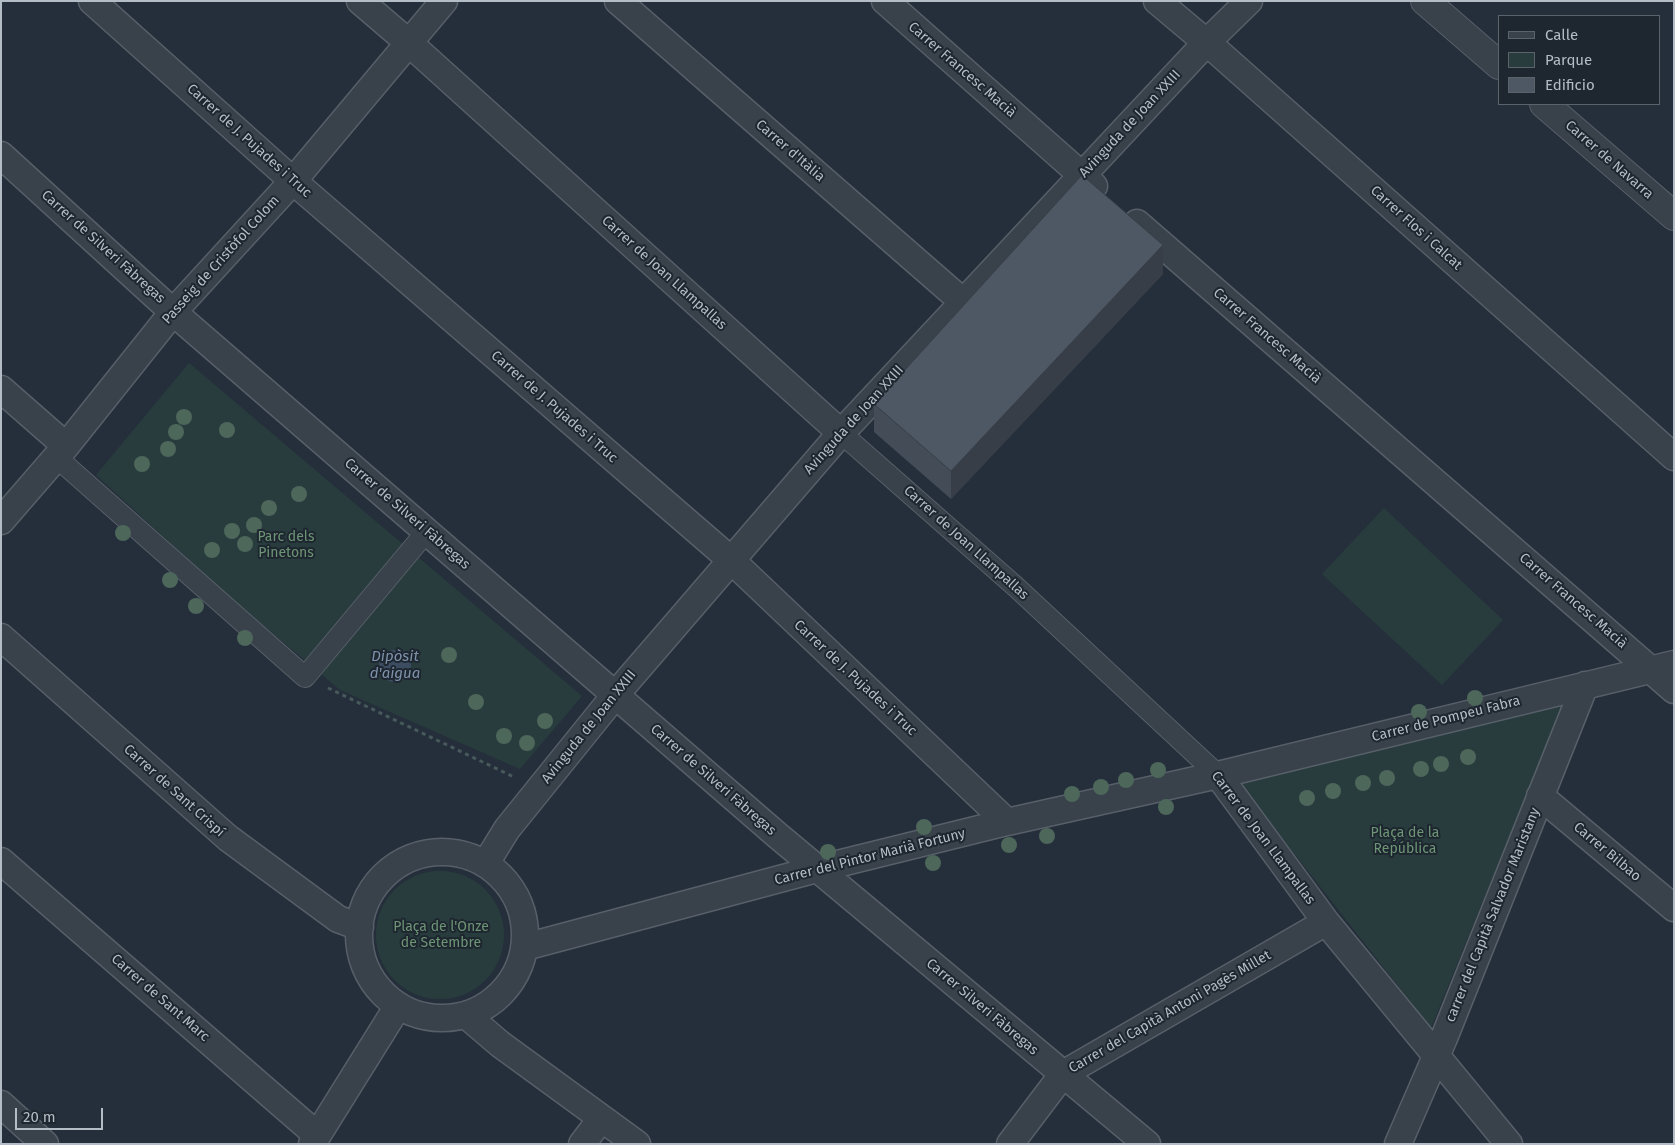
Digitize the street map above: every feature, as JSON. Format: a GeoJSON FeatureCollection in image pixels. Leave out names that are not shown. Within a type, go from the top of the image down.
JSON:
{"type":"FeatureCollection","features":[{"type":"Feature","properties":{"kind":"street","name":"Carrer de J. Pujades i Truc"},"geometry":{"type":"LineString","coordinates":[[92,1],[293,181],[731,560],[1008,822]]}},
{"type":"Feature","properties":{"kind":"street","name":"Carrer de Joan Llampallas"},"geometry":{"type":"LineString","coordinates":[[360,1],[1016,587],[1218,775],[1326,922],[1510,1144]]}},
{"type":"Feature","properties":{"kind":"street","name":"Passeig de Cristòfol Colom"},"geometry":{"type":"LineString","coordinates":[[1,521],[61,451],[174,312],[293,181],[444,1]]}},
{"type":"Feature","properties":{"kind":"street","name":"Carrer d'Itàlia"},"geometry":{"type":"LineString","coordinates":[[618,1],[962,301]]}},
{"type":"Feature","properties":{"kind":"street","name":"Carrer Francesc Macià"},"geometry":{"type":"LineString","coordinates":[[885,1],[1114,204],[1662,666],[1674,690]]}},
{"type":"Feature","properties":{"kind":"street","name":"Carrer Flos i Calcat"},"geometry":{"type":"LineString","coordinates":[[1158,1],[1674,457]]}},
{"type":"Feature","properties":{"kind":"street","name":"Avinguda de Joan XXIII"},"geometry":{"type":"LineString","coordinates":[[486,863],[507,829],[616,694],[841,432],[1206,43],[1249,1]]}},
{"type":"Feature","properties":{"kind":"street"},"geometry":{"type":"LineString","coordinates":[[1425,1],[1498,63]]}},
{"type":"Feature","properties":{"kind":"street","name":"Carrer de Navarra"},"geometry":{"type":"LineString","coordinates":[[1545,105],[1674,216]]}},
{"type":"Feature","properties":{"kind":"street","name":"Carrer de Silveri Fàbregas"},"geometry":{"type":"LineString","coordinates":[[1,155],[174,312],[817,869]]}},
{"type":"Feature","properties":{"kind":"street"},"geometry":{"type":"LineString","coordinates":[[1,389],[61,451],[305,677],[426,531]]}},
{"type":"Feature","properties":{"kind":"street","name":"Carrer de Sant Crispí"},"geometry":{"type":"LineString","coordinates":[[1,637],[228,838],[338,919],[360,927]]}},
{"type":"Feature","properties":{"kind":"street","name":"Carrer de Pompeu Fabra"},"geometry":{"type":"LineString","coordinates":[[1218,775],[1662,666]]}},
{"type":"Feature","properties":{"kind":"street","name":"carrer del Capità Salvador Maristany"},"geometry":{"type":"LineString","coordinates":[[1398,1144],[1437,1056],[1585,686]]}},
{"type":"Feature","properties":{"kind":"street","name":"Carrer del Pintor Marià Fortuny"},"geometry":{"type":"LineString","coordinates":[[525,948],[817,869],[1008,822],[1218,775]]}},
{"type":"Feature","properties":{"kind":"street","name":"Carrer Bilbao"},"geometry":{"type":"LineString","coordinates":[[1540,796],[1674,908]]}},
{"type":"Feature","properties":{"kind":"street"},"geometry":{"type":"LineString","coordinates":[[441,851],[472,855],[486,863],[505,879],[518,899],[525,923],[525,948],[517,972],[502,993],[482,1008],[466,1014],[450,1018],[433,1018],[398,1006],[385,995],[363,961],[359,941],[360,927],[367,898],[380,879],[397,864],[419,854],[441,851]]}},
{"type":"Feature","properties":{"kind":"street","name":"Carrer de Sant Marc"},"geometry":{"type":"LineString","coordinates":[[1,861],[315,1140]]}},
{"type":"Feature","properties":{"kind":"street","name":"Carrer Silveri Fàbregas"},"geometry":{"type":"LineString","coordinates":[[817,869],[1147,1144]]}},
{"type":"Feature","properties":{"kind":"street","name":"Carrer del Capità Antoni Pagès Millet"},"geometry":{"type":"LineString","coordinates":[[1010,1144],[1063,1074],[1326,922]]}},
{"type":"Feature","properties":{"kind":"street"},"geometry":{"type":"LineString","coordinates":[[315,1140],[398,1006]]}},
{"type":"Feature","properties":{"kind":"street"},"geometry":{"type":"LineString","coordinates":[[466,1014],[500,1044],[637,1144]]}},
{"type":"Feature","properties":{"kind":"street"},"geometry":{"type":"LineString","coordinates":[[1,1104],[45,1144]]}},
{"type":"Feature","properties":{"kind":"street"},"geometry":{"type":"LineString","coordinates":[[582,1144],[601,1119]]}},
{"type":"Feature","properties":{"kind":"path"},"geometry":{"type":"LineString","coordinates":[[305,677],[539,788]]}},
{"type":"Feature","properties":{"kind":"green space","name":"Parc dels Pinetons"},"geometry":{"type":"Polygon","coordinates":[[[189,363],[582,696],[520,769],[340,690],[226,594],[96,475],[189,363]]]}},
{"type":"Feature","properties":{"kind":"green space"},"geometry":{"type":"Polygon","coordinates":[[[1384,508],[1503,620],[1442,685],[1322,574],[1384,508]]]}},
{"type":"Feature","properties":{"kind":"green space","name":"Plaça de la República"},"geometry":{"type":"Polygon","coordinates":[[[1564,702],[1431,1028],[1238,782],[1564,702]]]}},
{"type":"Feature","properties":{"kind":"green space","name":"Plaça de l'Onze de Setembre"},"geometry":{"type":"Polygon","coordinates":[[[440,871],[453,872],[465,876],[485,890],[499,910],[503,922],[503,948],[499,960],[485,980],[465,994],[453,998],[440,999],[427,998],[415,994],[395,980],[381,960],[377,948],[376,935],[377,922],[381,910],[395,890],[415,876],[427,872],[440,871]]]}},
{"type":"Feature","properties":{"kind":"water","name":"Dipòsit d'aigua"},"geometry":{"type":"Polygon","coordinates":[[[395,650],[401,651],[406,655],[410,660],[410,672],[406,677],[401,681],[395,682],[389,681],[384,677],[380,672],[379,666],[380,660],[384,655],[389,651],[395,650]]]}},
{"type":"Feature","properties":{"kind":"building"},"geometry":{"type":"Polygon","coordinates":[[[1082,175],[1163,245],[951,471],[874,404],[1082,175]]]}}]}
